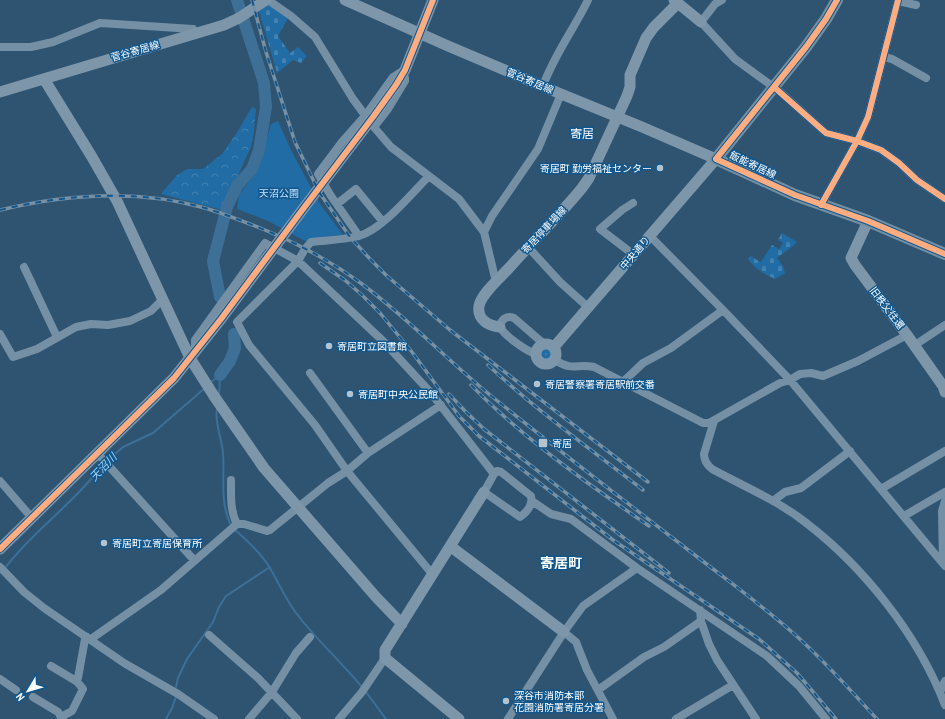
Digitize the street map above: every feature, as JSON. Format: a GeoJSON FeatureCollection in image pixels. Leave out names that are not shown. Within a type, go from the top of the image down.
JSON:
{"type":"FeatureCollection","features":[{"type":"Feature","properties":{"kind":"main road","name":"飯能寄居線"},"geometry":{"type":"LineString","coordinates":[[837,0],[818,31],[716,159],[821,205],[868,221],[945,254]]}},
{"type":"Feature","properties":{"kind":"street","name":"菅谷寄居線"},"geometry":{"type":"LineString","coordinates":[[0,92],[224,25],[244,16],[267,0]]}},
{"type":"Feature","properties":{"kind":"street"},"geometry":{"type":"LineString","coordinates":[[267,0],[291,16],[315,37],[353,99],[391,147],[458,199],[484,232],[496,282]]}},
{"type":"Feature","properties":{"kind":"street","name":"菅谷寄居線"},"geometry":{"type":"LineString","coordinates":[[345,0],[561,94],[716,159]]}},
{"type":"Feature","properties":{"kind":"street"},"geometry":{"type":"LineString","coordinates":[[0,549],[174,378],[234,302],[396,85],[405,70],[434,0]]}},
{"type":"Feature","properties":{"kind":"street"},"geometry":{"type":"LineString","coordinates":[[543,86],[554,60],[575,26],[588,0]]}},
{"type":"Feature","properties":{"kind":"street"},"geometry":{"type":"LineString","coordinates":[[701,22],[715,4],[722,0]]}},
{"type":"Feature","properties":{"kind":"street"},"geometry":{"type":"LineString","coordinates":[[821,205],[868,117],[898,0],[916,5]]}},
{"type":"Feature","properties":{"kind":"street"},"geometry":{"type":"LineString","coordinates":[[676,2],[701,22],[735,59],[774,87],[826,133],[857,140],[880,150],[917,180],[945,199]]}},
{"type":"Feature","properties":{"kind":"street","name":"寄居停車場線"},"geometry":{"type":"LineString","coordinates":[[500,326],[494,326],[486,323],[480,316],[480,302],[496,282],[582,188],[589,178],[629,91],[630,75],[644,42],[654,27],[676,2]]}},
{"type":"Feature","properties":{"kind":"street"},"geometry":{"type":"LineString","coordinates":[[0,47],[28,47],[53,42],[100,23],[193,30],[193,34]]}},
{"type":"Feature","properties":{"kind":"street"},"geometry":{"type":"LineString","coordinates":[[884,57],[892,59],[926,78]]}},
{"type":"Feature","properties":{"kind":"street"},"geometry":{"type":"LineString","coordinates":[[44,78],[110,188],[162,300],[214,396],[264,468],[376,597],[402,624]]}},
{"type":"Feature","properties":{"kind":"street"},"geometry":{"type":"LineString","coordinates":[[484,232],[492,216],[538,148],[561,94]]}},
{"type":"Feature","properties":{"kind":"street"},"geometry":{"type":"LineString","coordinates":[[360,236],[336,204],[318,174],[342,142],[371,120]]}},
{"type":"Feature","properties":{"kind":"street","name":"中央通り"},"geometry":{"type":"LineString","coordinates":[[549,346],[589,308],[716,159]]}},
{"type":"Feature","properties":{"kind":"street"},"geometry":{"type":"LineString","coordinates":[[429,176],[383,222],[360,236],[311,242],[305,248],[298,261],[237,322],[248,345],[315,425],[347,471],[433,575]]}},
{"type":"Feature","properties":{"kind":"street"},"geometry":{"type":"LineString","coordinates":[[336,204],[356,189],[383,222]]}},
{"type":"Feature","properties":{"kind":"street"},"geometry":{"type":"LineString","coordinates":[[633,203],[622,210],[600,229],[634,255]]}},
{"type":"Feature","properties":{"kind":"street","name":"旧秩父往還"},"geometry":{"type":"LineString","coordinates":[[868,221],[855,247],[852,258],[855,265],[915,345],[945,392]]}},
{"type":"Feature","properties":{"kind":"street"},"geometry":{"type":"LineString","coordinates":[[650,236],[790,380],[944,564]]}},
{"type":"Feature","properties":{"kind":"street"},"geometry":{"type":"LineString","coordinates":[[192,355],[195,340],[265,243],[298,261],[383,341],[441,405],[494,474]]}},
{"type":"Feature","properties":{"kind":"street"},"geometry":{"type":"LineString","coordinates":[[528,247],[560,282],[589,308]]}},
{"type":"Feature","properties":{"kind":"street"},"geometry":{"type":"LineString","coordinates":[[24,267],[57,337]]}},
{"type":"Feature","properties":{"kind":"street"},"geometry":{"type":"LineString","coordinates":[[0,334],[14,357],[37,349],[76,327],[91,324],[115,324],[130,321],[151,311],[162,300]]}},
{"type":"Feature","properties":{"kind":"street"},"geometry":{"type":"LineString","coordinates":[[624,382],[643,363],[671,348],[723,310]]}},
{"type":"Feature","properties":{"kind":"street"},"geometry":{"type":"LineString","coordinates":[[536,354],[528,351],[503,331],[500,326],[503,319],[511,317],[549,346],[556,354],[555,360],[550,364],[543,364],[537,360],[536,354],[538,348],[549,346]]}},
{"type":"Feature","properties":{"kind":"street"},"geometry":{"type":"LineString","coordinates":[[915,345],[945,325]]}},
{"type":"Feature","properties":{"kind":"street"},"geometry":{"type":"LineString","coordinates":[[555,360],[570,367],[587,365],[594,367],[703,423],[709,424],[780,383],[790,380],[800,374],[811,373],[823,376],[858,361],[907,335]]}},
{"type":"Feature","properties":{"kind":"street"},"geometry":{"type":"LineString","coordinates":[[310,373],[368,453]]}},
{"type":"Feature","properties":{"kind":"street"},"geometry":{"type":"LineString","coordinates":[[76,681],[78,678],[85,639],[89,638],[161,590],[237,524],[244,524],[267,531],[270,530],[368,453],[441,405]]}},
{"type":"Feature","properties":{"kind":"street"},"geometry":{"type":"LineString","coordinates":[[714,421],[704,454],[704,460],[707,466],[773,501],[804,521],[833,546],[875,589],[891,609],[916,648],[940,692],[945,705]]}},
{"type":"Feature","properties":{"kind":"street"},"geometry":{"type":"LineString","coordinates":[[773,501],[785,492],[801,488],[850,451]]}},
{"type":"Feature","properties":{"kind":"street"},"geometry":{"type":"LineString","coordinates":[[881,489],[945,451]]}},
{"type":"Feature","properties":{"kind":"street"},"geometry":{"type":"LineString","coordinates":[[98,454],[194,560]]}},
{"type":"Feature","properties":{"kind":"street"},"geometry":{"type":"LineString","coordinates":[[339,719],[362,692],[386,658],[385,650],[433,575],[494,474],[497,471],[501,472],[531,496],[532,502],[520,517],[484,492]]}},
{"type":"Feature","properties":{"kind":"street"},"geometry":{"type":"LineString","coordinates":[[231,480],[232,510],[233,517],[237,524]]}},
{"type":"Feature","properties":{"kind":"street"},"geometry":{"type":"LineString","coordinates":[[0,481],[32,518]]}},
{"type":"Feature","properties":{"kind":"street"},"geometry":{"type":"LineString","coordinates":[[904,516],[945,492]]}},
{"type":"Feature","properties":{"kind":"street"},"geometry":{"type":"LineString","coordinates":[[944,564],[942,511],[945,501]]}},
{"type":"Feature","properties":{"kind":"street"},"geometry":{"type":"LineString","coordinates":[[532,502],[551,514],[571,519],[637,568],[767,656],[799,686],[826,719]]}},
{"type":"Feature","properties":{"kind":"street"},"geometry":{"type":"LineString","coordinates":[[450,546],[576,642],[584,663],[613,719]]}},
{"type":"Feature","properties":{"kind":"street"},"geometry":{"type":"LineString","coordinates":[[0,567],[29,597],[124,663],[178,694],[214,719]]}},
{"type":"Feature","properties":{"kind":"street"},"geometry":{"type":"LineString","coordinates":[[508,719],[564,632],[583,606],[637,568]]}},
{"type":"Feature","properties":{"kind":"street"},"geometry":{"type":"LineString","coordinates":[[700,610],[701,621],[709,644],[717,660],[756,719]]}},
{"type":"Feature","properties":{"kind":"street"},"geometry":{"type":"LineString","coordinates":[[598,690],[644,657],[664,646],[701,621]]}},
{"type":"Feature","properties":{"kind":"street"},"geometry":{"type":"LineString","coordinates":[[209,635],[258,678],[297,719]]}},
{"type":"Feature","properties":{"kind":"street"},"geometry":{"type":"LineString","coordinates":[[249,719],[272,692],[292,659],[310,637]]}},
{"type":"Feature","properties":{"kind":"street"},"geometry":{"type":"LineString","coordinates":[[386,658],[459,719]]}},
{"type":"Feature","properties":{"kind":"street"},"geometry":{"type":"LineString","coordinates":[[33,697],[58,712],[61,718],[72,711],[83,689],[76,681],[51,666]]}},
{"type":"Feature","properties":{"kind":"street"},"geometry":{"type":"LineString","coordinates":[[0,679],[16,690]]}},
{"type":"Feature","properties":{"kind":"street"},"geometry":{"type":"LineString","coordinates":[[940,692],[945,681]]}},
{"type":"Feature","properties":{"kind":"street"},"geometry":{"type":"LineString","coordinates":[[676,719],[733,685]]}},
{"type":"Feature","properties":{"kind":"green space"},"geometry":{"type":"Polygon","coordinates":[[[268,3],[288,18],[278,36],[290,53],[298,47],[307,56],[301,63],[293,60],[277,73],[259,11],[268,3]]]}},
{"type":"Feature","properties":{"kind":"green space"},"geometry":{"type":"Polygon","coordinates":[[[252,107],[256,109],[251,147],[222,210],[161,194],[177,175],[187,169],[203,169],[222,154],[252,107]]]}},
{"type":"Feature","properties":{"kind":"green space","name":"天沼公園"},"geometry":{"type":"Polygon","coordinates":[[[278,121],[292,152],[320,204],[344,236],[307,242],[268,221],[237,209],[239,195],[257,171],[271,124],[278,121]]]}},
{"type":"Feature","properties":{"kind":"green space"},"geometry":{"type":"Polygon","coordinates":[[[782,233],[797,242],[777,258],[783,266],[785,273],[775,279],[760,271],[748,259],[750,256],[761,262],[772,245],[779,249],[783,243],[778,240],[782,233]]]}},
{"type":"Feature","properties":{"kind":"green space"},"geometry":{"type":"Polygon","coordinates":[[[544,349],[548,349],[550,350],[550,358],[544,359],[541,356],[541,352],[544,349]]]}},
{"type":"Feature","properties":{"kind":"waterway"},"geometry":{"type":"LineString","coordinates":[[220,297],[213,261],[227,207],[237,186],[252,169],[259,150],[266,107],[264,83],[237,0]]}},
{"type":"Feature","properties":{"kind":"waterway"},"geometry":{"type":"LineString","coordinates":[[220,375],[230,361],[235,348],[234,334]]}},
{"type":"Feature","properties":{"kind":"waterway","name":"天沼川"},"geometry":{"type":"LineString","coordinates":[[210,383],[220,375]]}},
{"type":"Feature","properties":{"kind":"waterway"},"geometry":{"type":"LineString","coordinates":[[219,395],[220,375]]}},
{"type":"Feature","properties":{"kind":"waterway","name":"天沼川"},"geometry":{"type":"LineString","coordinates":[[107,461],[123,447],[153,433],[205,388]]}},
{"type":"Feature","properties":{"kind":"waterway"},"geometry":{"type":"LineString","coordinates":[[217,408],[217,425],[223,453],[223,491],[225,509],[232,527]]}},
{"type":"Feature","properties":{"kind":"waterway","name":"天沼川"},"geometry":{"type":"LineString","coordinates":[[5,568],[27,542],[77,494],[104,464]]}},
{"type":"Feature","properties":{"kind":"waterway"},"geometry":{"type":"LineString","coordinates":[[235,530],[263,557],[295,612],[362,687]]}},
{"type":"Feature","properties":{"kind":"waterway"},"geometry":{"type":"LineString","coordinates":[[176,687],[178,678],[187,659],[213,622],[219,607],[226,596],[270,567]]}},
{"type":"Feature","properties":{"kind":"waterway"},"geometry":{"type":"LineString","coordinates":[[366,692],[386,719]]}},
{"type":"Feature","properties":{"kind":"waterway"},"geometry":{"type":"LineString","coordinates":[[166,719],[176,697]]}},
{"type":"Feature","properties":{"kind":"railway"},"geometry":{"type":"LineString","coordinates":[[252,0],[266,52],[295,142],[319,192],[350,237],[387,276],[450,330],[648,482]]}},
{"type":"Feature","properties":{"kind":"railway"},"geometry":{"type":"LineString","coordinates":[[0,210],[51,200],[77,197],[128,196],[154,198],[180,202],[212,210],[265,230],[303,247],[351,276],[379,297],[495,399],[753,599],[822,660],[877,719]]}},
{"type":"Feature","properties":{"kind":"railway"},"geometry":{"type":"LineString","coordinates":[[320,263],[346,281],[380,313],[412,352],[459,416],[479,436],[613,540],[759,639],[797,673],[836,719]]}},
{"type":"Feature","properties":{"kind":"railway"},"geometry":{"type":"LineString","coordinates":[[488,365],[544,414],[643,490]]}},
{"type":"Feature","properties":{"kind":"railway"},"geometry":{"type":"LineString","coordinates":[[471,385],[491,405],[557,460],[649,526]]}},
{"type":"Feature","properties":{"kind":"railway"},"geometry":{"type":"LineString","coordinates":[[449,394],[484,429],[669,573]]}},
{"type":"Feature","properties":{"kind":"cycle path"},"geometry":{"type":"LineString","coordinates":[[0,549],[174,378],[221,319],[396,85],[405,70],[433,0]]}},
{"type":"Feature","properties":{"kind":"cycle path"},"geometry":{"type":"LineString","coordinates":[[837,0],[826,19],[806,47],[716,159],[795,195],[868,221],[945,254]]}},
{"type":"Feature","properties":{"kind":"cycle path"},"geometry":{"type":"LineString","coordinates":[[821,205],[857,141],[868,117],[898,0]]}},
{"type":"Feature","properties":{"kind":"cycle path"},"geometry":{"type":"LineString","coordinates":[[774,87],[826,133],[857,141],[881,150],[899,163],[917,180],[945,199]]}},
{"type":"Feature","properties":{"kind":"place","name":"寄居町 勤労福祉センター"},"geometry":{"type":"Point","coordinates":[660,168]}},
{"type":"Feature","properties":{"kind":"place","name":"寄居町立図書館"},"geometry":{"type":"Point","coordinates":[329,346]}},
{"type":"Feature","properties":{"kind":"place","name":"寄居警察署寄居駅前交番"},"geometry":{"type":"Point","coordinates":[537,384]}},
{"type":"Feature","properties":{"kind":"place","name":"寄居町中央公民館"},"geometry":{"type":"Point","coordinates":[350,394]}},
{"type":"Feature","properties":{"kind":"place","name":"寄居"},"geometry":{"type":"Point","coordinates":[543,443]}},
{"type":"Feature","properties":{"kind":"place","name":"寄居町立寄居保育所"},"geometry":{"type":"Point","coordinates":[104,543]}},
{"type":"Feature","properties":{"kind":"place","name":"深谷市消防本部 花園消防署寄居分署"},"geometry":{"type":"Point","coordinates":[506,701]}},
{"type":"Feature","properties":{"kind":"district","name":"寄居"},"geometry":{"type":"Point","coordinates":[582,134]}},
{"type":"Feature","properties":{"kind":"district","name":"寄居町"},"geometry":{"type":"Point","coordinates":[561,563]}}]}
